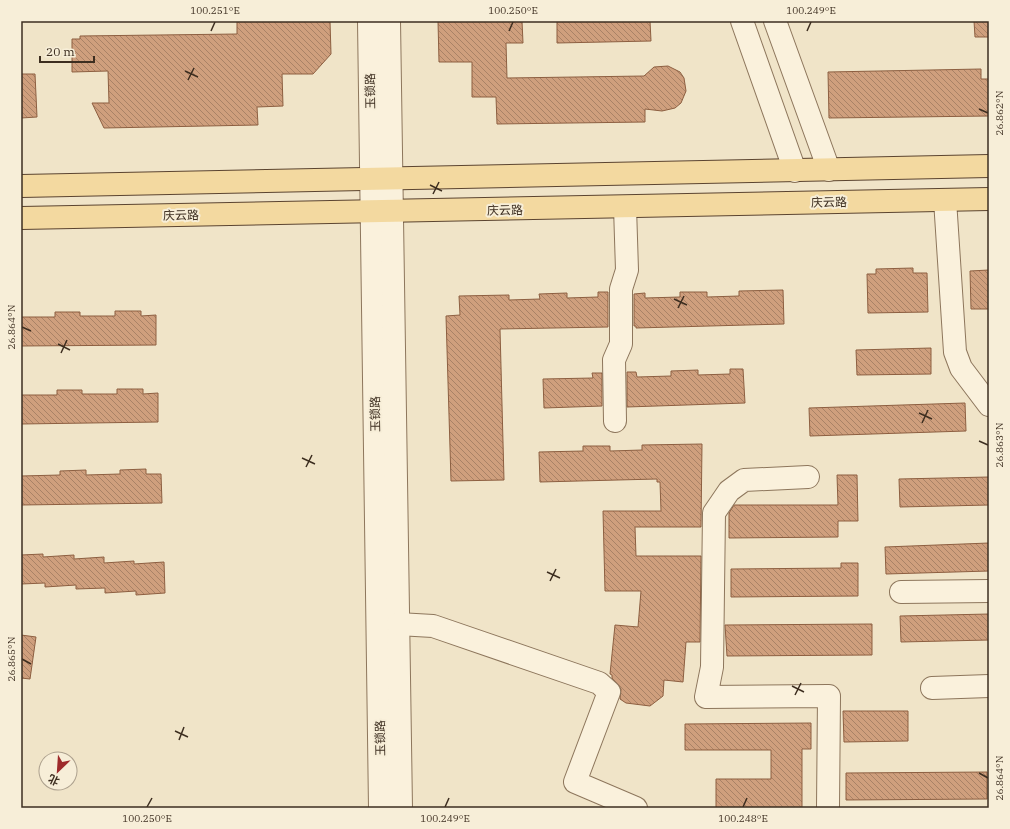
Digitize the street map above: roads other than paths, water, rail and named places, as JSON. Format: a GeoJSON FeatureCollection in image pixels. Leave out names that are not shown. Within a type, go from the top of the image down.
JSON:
{"type":"FeatureCollection","features":[{"type":"Feature","properties":{"kind":"main road"},"geometry":{"type":"LineString","coordinates":[[21,186],[989,166]]}},
{"type":"Feature","properties":{"kind":"main road","name":"庆云路"},"geometry":{"type":"LineString","coordinates":[[21,218],[989,199]]}},
{"type":"Feature","properties":{"kind":"street","name":"玉锁路"},"geometry":{"type":"LineString","coordinates":[[369,21],[382,179]]}},
{"type":"Feature","properties":{"kind":"street","name":"玉锁路"},"geometry":{"type":"LineString","coordinates":[[380,808],[382,179],[389,21]]}},
{"type":"Feature","properties":{"kind":"street"},"geometry":{"type":"LineString","coordinates":[[742,21],[795,171]]}},
{"type":"Feature","properties":{"kind":"street"},"geometry":{"type":"LineString","coordinates":[[775,21],[829,170]]}},
{"type":"Feature","properties":{"kind":"street"},"geometry":{"type":"LineString","coordinates":[[945,200],[955,352],[961,368],[989,405]]}},
{"type":"Feature","properties":{"kind":"street"},"geometry":{"type":"LineString","coordinates":[[615,420],[614,360],[621,344],[621,288],[627,270],[625,207]]}},
{"type":"Feature","properties":{"kind":"street","name":"玉锁路"},"geometry":{"type":"LineString","coordinates":[[382,212],[398,624],[401,808]]}},
{"type":"Feature","properties":{"kind":"street"},"geometry":{"type":"LineString","coordinates":[[808,477],[744,480],[729,491],[714,513],[712,667],[706,697],[829,696],[828,808]]}},
{"type":"Feature","properties":{"kind":"street"},"geometry":{"type":"LineString","coordinates":[[901,592],[989,591]]}},
{"type":"Feature","properties":{"kind":"street"},"geometry":{"type":"LineString","coordinates":[[398,624],[433,626],[599,683],[609,692],[575,782],[636,808]]}},
{"type":"Feature","properties":{"kind":"street"},"geometry":{"type":"LineString","coordinates":[[932,688],[989,686]]}}]}
